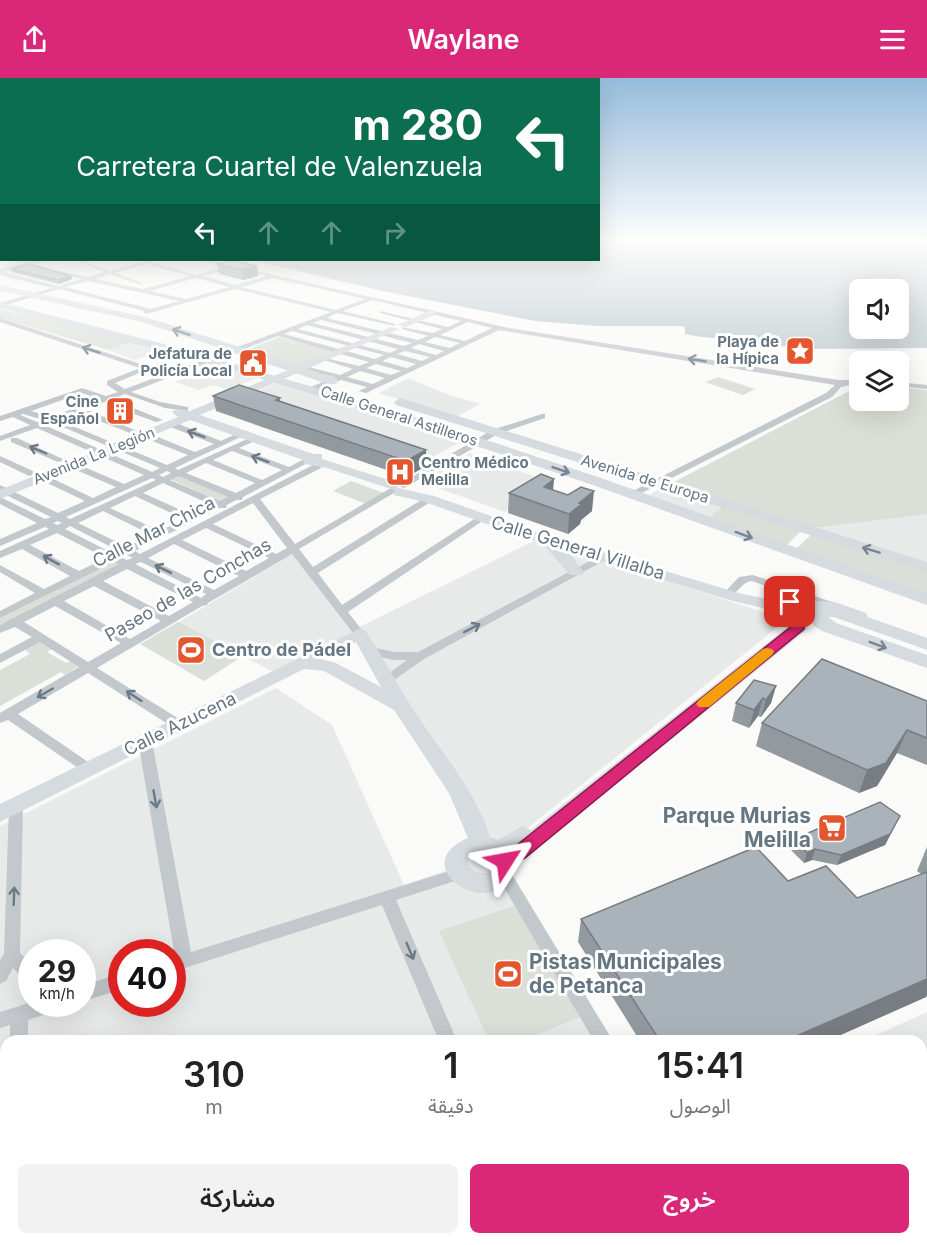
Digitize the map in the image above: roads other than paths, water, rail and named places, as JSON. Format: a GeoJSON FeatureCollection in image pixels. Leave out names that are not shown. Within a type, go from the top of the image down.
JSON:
{"type":"FeatureCollection","features":[{"type":"Feature","properties":{"kind":"main road","name":"Avenida de Europa"},"geometry":{"type":"LineString","coordinates":[[18,292],[132,314],[236,350],[368,388],[495,432],[927,567]]}},
{"type":"Feature","properties":{"kind":"main road","name":"Calle General Astilleros"},"geometry":{"type":"LineString","coordinates":[[0,305],[272,377],[479,441],[927,600]]}},
{"type":"Feature","properties":{"kind":"main road"},"geometry":{"type":"LineString","coordinates":[[77,324],[98,324],[132,314]]}},
{"type":"Feature","properties":{"kind":"main road"},"geometry":{"type":"LineString","coordinates":[[104,332],[108,325],[132,314]]}},
{"type":"Feature","properties":{"kind":"main road"},"geometry":{"type":"LineString","coordinates":[[345,399],[368,388]]}},
{"type":"Feature","properties":{"kind":"main road"},"geometry":{"type":"LineString","coordinates":[[787,550],[808,530]]}},
{"type":"Feature","properties":{"kind":"main road"},"geometry":{"type":"LineString","coordinates":[[832,618],[883,629],[927,644]]}},
{"type":"Feature","properties":{"kind":"main road"},"geometry":{"type":"LineString","coordinates":[[832,618],[927,662]]}},
{"type":"Feature","properties":{"kind":"street"},"geometry":{"type":"LineString","coordinates":[[0,305],[45,292]]}},
{"type":"Feature","properties":{"kind":"street"},"geometry":{"type":"LineString","coordinates":[[72,292],[132,314],[153,311],[217,292]]}},
{"type":"Feature","properties":{"kind":"street"},"geometry":{"type":"LineString","coordinates":[[152,292],[185,302]]}},
{"type":"Feature","properties":{"kind":"street"},"geometry":{"type":"LineString","coordinates":[[259,292],[365,318],[396,328],[419,342],[450,350]]}},
{"type":"Feature","properties":{"kind":"street"},"geometry":{"type":"LineString","coordinates":[[342,292],[498,328],[848,383]]}},
{"type":"Feature","properties":{"kind":"street"},"geometry":{"type":"LineString","coordinates":[[132,314],[172,299]]}},
{"type":"Feature","properties":{"kind":"street"},"geometry":{"type":"LineString","coordinates":[[0,446],[12,438],[370,299]]}},
{"type":"Feature","properties":{"kind":"street"},"geometry":{"type":"LineString","coordinates":[[305,342],[398,305]]}},
{"type":"Feature","properties":{"kind":"street"},"geometry":{"type":"LineString","coordinates":[[132,314],[153,311]]}},
{"type":"Feature","properties":{"kind":"street"},"geometry":{"type":"LineString","coordinates":[[382,312],[449,329]]}},
{"type":"Feature","properties":{"kind":"street","name":"Avenida La Legión"},"geometry":{"type":"LineString","coordinates":[[2,492],[36,475],[431,313]]}},
{"type":"Feature","properties":{"kind":"street"},"geometry":{"type":"LineString","coordinates":[[321,318],[349,325],[396,328],[466,343]]}},
{"type":"Feature","properties":{"kind":"street"},"geometry":{"type":"LineString","coordinates":[[0,320],[147,368],[157,364]]}},
{"type":"Feature","properties":{"kind":"street"},"geometry":{"type":"LineString","coordinates":[[314,389],[466,321]]}},
{"type":"Feature","properties":{"kind":"street"},"geometry":{"type":"LineString","coordinates":[[306,323],[436,357]]}},
{"type":"Feature","properties":{"kind":"street"},"geometry":{"type":"LineString","coordinates":[[368,388],[498,328]]}},
{"type":"Feature","properties":{"kind":"street"},"geometry":{"type":"LineString","coordinates":[[292,329],[422,363]]}},
{"type":"Feature","properties":{"kind":"street"},"geometry":{"type":"LineString","coordinates":[[277,334],[407,370]]}},
{"type":"Feature","properties":{"kind":"street"},"geometry":{"type":"LineString","coordinates":[[323,358],[392,378]]}},
{"type":"Feature","properties":{"kind":"street","name":"Calle General Villalba"},"geometry":{"type":"LineString","coordinates":[[147,368],[112,381],[111,385],[183,414],[540,538],[728,594],[784,608],[806,622],[832,618]]}},
{"type":"Feature","properties":{"kind":"street"},"geometry":{"type":"LineString","coordinates":[[632,495],[848,383]]}},
{"type":"Feature","properties":{"kind":"street"},"geometry":{"type":"LineString","coordinates":[[909,385],[927,387]]}},
{"type":"Feature","properties":{"kind":"street"},"geometry":{"type":"LineString","coordinates":[[0,419],[82,390],[109,401],[183,414],[221,444]]}},
{"type":"Feature","properties":{"kind":"street"},"geometry":{"type":"LineString","coordinates":[[55,400],[195,455]]}},
{"type":"Feature","properties":{"kind":"street"},"geometry":{"type":"LineString","coordinates":[[23,411],[56,422],[152,475],[233,510]]}},
{"type":"Feature","properties":{"kind":"street"},"geometry":{"type":"LineString","coordinates":[[12,414],[41,427],[167,468],[236,497],[252,500],[294,549],[371,651],[401,706],[427,742],[600,1035]]}},
{"type":"Feature","properties":{"kind":"street","name":"Paseo de las Conchas"},"geometry":{"type":"LineString","coordinates":[[4,716],[203,603],[495,432],[542,416]]}},
{"type":"Feature","properties":{"kind":"street"},"geometry":{"type":"LineString","coordinates":[[0,432],[123,487]]}},
{"type":"Feature","properties":{"kind":"street"},"geometry":{"type":"LineString","coordinates":[[0,543],[195,455],[249,436]]}},
{"type":"Feature","properties":{"kind":"street"},"geometry":{"type":"LineString","coordinates":[[0,555],[232,448],[249,436]]}},
{"type":"Feature","properties":{"kind":"street"},"geometry":{"type":"LineString","coordinates":[[0,439],[12,438]]}},
{"type":"Feature","properties":{"kind":"street"},"geometry":{"type":"LineString","coordinates":[[232,448],[289,470]]}},
{"type":"Feature","properties":{"kind":"street"},"geometry":{"type":"LineString","coordinates":[[0,459],[92,501]]}},
{"type":"Feature","properties":{"kind":"street"},"geometry":{"type":"LineString","coordinates":[[206,460],[262,483]]}},
{"type":"Feature","properties":{"kind":"street","name":"Calle Mar Chica"},"geometry":{"type":"LineString","coordinates":[[0,630],[318,466],[314,460],[289,470],[1,614]]}},
{"type":"Feature","properties":{"kind":"street"},"geometry":{"type":"LineString","coordinates":[[2,492],[58,516],[216,595]]}},
{"type":"Feature","properties":{"kind":"street"},"geometry":{"type":"LineString","coordinates":[[2,492],[45,522],[203,603]]}},
{"type":"Feature","properties":{"kind":"street"},"geometry":{"type":"LineString","coordinates":[[136,493],[192,519]]}},
{"type":"Feature","properties":{"kind":"street"},"geometry":{"type":"LineString","coordinates":[[312,572],[429,499]]}},
{"type":"Feature","properties":{"kind":"street"},"geometry":{"type":"LineString","coordinates":[[104,508],[161,535]]}},
{"type":"Feature","properties":{"kind":"street"},"geometry":{"type":"LineString","coordinates":[[341,611],[482,518]]}},
{"type":"Feature","properties":{"kind":"street"},"geometry":{"type":"LineString","coordinates":[[206,524],[278,559]]}},
{"type":"Feature","properties":{"kind":"street"},"geometry":{"type":"LineString","coordinates":[[0,531],[12,538]]}},
{"type":"Feature","properties":{"kind":"street"},"geometry":{"type":"LineString","coordinates":[[540,538],[558,550],[576,572]]}},
{"type":"Feature","properties":{"kind":"street"},"geometry":{"type":"LineString","coordinates":[[174,540],[248,576]]}},
{"type":"Feature","properties":{"kind":"street"},"geometry":{"type":"LineString","coordinates":[[23,545],[79,576]]}},
{"type":"Feature","properties":{"kind":"street"},"geometry":{"type":"LineString","coordinates":[[371,689],[384,685],[387,679],[420,656],[603,557]]}},
{"type":"Feature","properties":{"kind":"street"},"geometry":{"type":"LineString","coordinates":[[0,568],[44,593]]}},
{"type":"Feature","properties":{"kind":"street"},"geometry":{"type":"LineString","coordinates":[[728,594],[743,579],[753,578],[832,618]]}},
{"type":"Feature","properties":{"kind":"street"},"geometry":{"type":"LineString","coordinates":[[94,581],[170,621]]}},
{"type":"Feature","properties":{"kind":"street"},"geometry":{"type":"LineString","coordinates":[[55,601],[131,644]]}},
{"type":"Feature","properties":{"kind":"street"},"geometry":{"type":"LineString","coordinates":[[496,857],[495,880],[482,884],[469,881],[459,874],[455,866],[458,854],[470,845],[496,857],[519,853],[784,608]]}},
{"type":"Feature","properties":{"kind":"street"},"geometry":{"type":"LineString","coordinates":[[16,622],[179,724]]}},
{"type":"Feature","properties":{"kind":"street","name":"Calle Azucena"},"geometry":{"type":"LineString","coordinates":[[8,809],[359,634]]}},
{"type":"Feature","properties":{"kind":"street"},"geometry":{"type":"LineString","coordinates":[[0,659],[41,637]]}},
{"type":"Feature","properties":{"kind":"street"},"geometry":{"type":"LineString","coordinates":[[322,664],[332,647]]}},
{"type":"Feature","properties":{"kind":"street"},"geometry":{"type":"LineString","coordinates":[[371,651],[394,656],[420,656]]}},
{"type":"Feature","properties":{"kind":"street"},"geometry":{"type":"LineString","coordinates":[[301,663],[322,664],[401,706]]}},
{"type":"Feature","properties":{"kind":"street"},"geometry":{"type":"LineString","coordinates":[[4,716],[89,769]]}},
{"type":"Feature","properties":{"kind":"street"},"geometry":{"type":"LineString","coordinates":[[145,741],[174,939]]}},
{"type":"Feature","properties":{"kind":"street"},"geometry":{"type":"LineString","coordinates":[[0,976],[12,955],[8,809]]}},
{"type":"Feature","properties":{"kind":"street"},"geometry":{"type":"LineString","coordinates":[[186,960],[459,874]]}},
{"type":"Feature","properties":{"kind":"street"},"geometry":{"type":"LineString","coordinates":[[387,897],[445,1035]]}},
{"type":"Feature","properties":{"kind":"street"},"geometry":{"type":"LineString","coordinates":[[12,955],[18,962]]}},
{"type":"Feature","properties":{"kind":"street"},"geometry":{"type":"LineString","coordinates":[[0,1020],[18,1014]]}},
{"type":"Feature","properties":{"kind":"street"},"geometry":{"type":"LineString","coordinates":[[19,1017],[19,1035]]}},
{"type":"Feature","properties":{"kind":"place","name":"Playa de la Hípica"},"geometry":{"type":"Point","coordinates":[800,351]}},
{"type":"Feature","properties":{"kind":"place","name":"Jefatura de Policía Local"},"geometry":{"type":"Point","coordinates":[253,363]}},
{"type":"Feature","properties":{"kind":"place","name":"Cine Español"},"geometry":{"type":"Point","coordinates":[120,411]}},
{"type":"Feature","properties":{"kind":"place","name":"Centro Médico Melilla"},"geometry":{"type":"Point","coordinates":[400,472]}},
{"type":"Feature","properties":{"kind":"place","name":"Centro de Pádel"},"geometry":{"type":"Point","coordinates":[191,650]}},
{"type":"Feature","properties":{"kind":"place","name":"Parque Murias Melilla"},"geometry":{"type":"Point","coordinates":[832,828]}},
{"type":"Feature","properties":{"kind":"place","name":"Pistas Municipales de Petanca"},"geometry":{"type":"Point","coordinates":[508,974]}}]}
